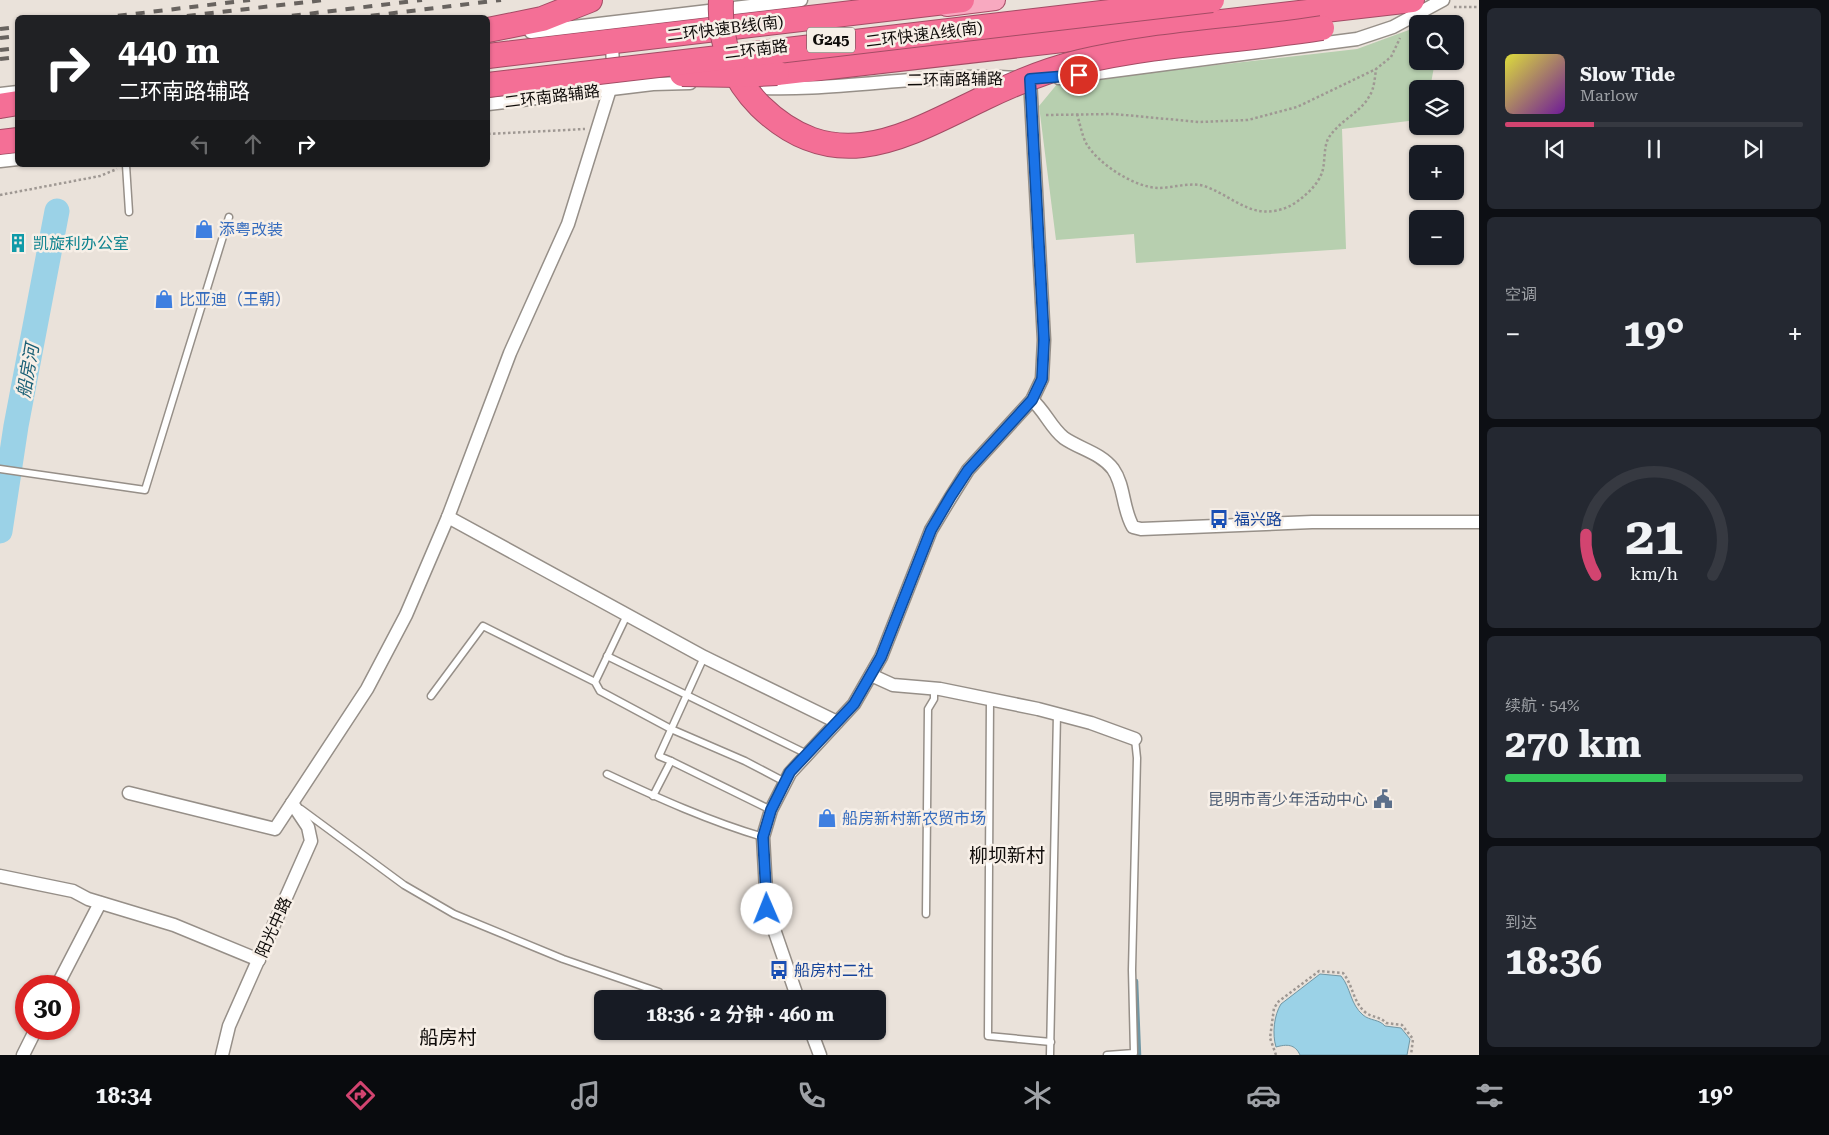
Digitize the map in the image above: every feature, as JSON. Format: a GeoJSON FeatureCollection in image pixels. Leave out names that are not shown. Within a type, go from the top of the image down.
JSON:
{"type":"FeatureCollection","features":[{"type":"Feature","properties":{"kind":"highway"},"geometry":{"type":"LineString","coordinates":[[490,30],[542,19],[590,0]]}},
{"type":"Feature","properties":{"kind":"highway"},"geometry":{"type":"LineString","coordinates":[[721,0],[720,18],[725,49],[745,89],[764,110],[786,126],[813,139],[839,145],[867,145],[905,136],[1017,83],[1080,62],[1321,20],[1356,20],[1423,0]]}},
{"type":"Feature","properties":{"kind":"highway","name":"二环快速B线(南)"},"geometry":{"type":"LineString","coordinates":[[490,56],[962,0]]}},
{"type":"Feature","properties":{"kind":"highway","name":"二环快速A线(南)"},"geometry":{"type":"LineString","coordinates":[[490,85],[607,76],[1212,0]]}},
{"type":"Feature","properties":{"kind":"highway"},"geometry":{"type":"LineString","coordinates":[[607,76],[764,74],[1410,10]]}},
{"type":"Feature","properties":{"kind":"highway"},"geometry":{"type":"LineString","coordinates":[[0,106],[15,104]]}},
{"type":"Feature","properties":{"kind":"highway"},"geometry":{"type":"LineString","coordinates":[[0,114],[15,111]]}},
{"type":"Feature","properties":{"kind":"highway"},"geometry":{"type":"LineString","coordinates":[[0,142],[15,140]]}},
{"type":"Feature","properties":{"kind":"main road","name":"二环南路"},"geometry":{"type":"LineString","coordinates":[[490,59],[994,0]]}},
{"type":"Feature","properties":{"kind":"main road","name":"二环南路"},"geometry":{"type":"LineString","coordinates":[[490,80],[607,76],[1174,0]]}},
{"type":"Feature","properties":{"kind":"main road"},"geometry":{"type":"LineString","coordinates":[[0,114],[15,114]]}},
{"type":"Feature","properties":{"kind":"main road"},"geometry":{"type":"LineString","coordinates":[[0,138],[15,136]]}},
{"type":"Feature","properties":{"kind":"street"},"geometry":{"type":"LineString","coordinates":[[490,37],[801,0]]}},
{"type":"Feature","properties":{"kind":"street","name":"二环南路辅路"},"geometry":{"type":"LineString","coordinates":[[490,104],[607,76],[677,83],[795,89],[954,76],[1030,79],[1056,78],[1346,41],[1376,34],[1410,10],[1443,0]]}},
{"type":"Feature","properties":{"kind":"street"},"geometry":{"type":"LineString","coordinates":[[129,793],[275,829],[367,689],[406,615],[448,517],[510,353],[568,224],[597,128],[612,45]]}},
{"type":"Feature","properties":{"kind":"street"},"geometry":{"type":"LineString","coordinates":[[795,990],[767,909],[763,837],[771,810],[790,772],[854,704],[871,675],[881,657],[931,530],[968,470],[1032,400],[1042,379],[1044,340],[1030,79]]}},
{"type":"Feature","properties":{"kind":"street"},"geometry":{"type":"LineString","coordinates":[[0,94],[15,92]]}},
{"type":"Feature","properties":{"kind":"street"},"geometry":{"type":"LineString","coordinates":[[0,161],[15,159]]}},
{"type":"Feature","properties":{"kind":"street"},"geometry":{"type":"LineString","coordinates":[[1032,400],[1042,409],[1056,430],[1066,439],[1096,454],[1112,468],[1121,483],[1126,516],[1133,527],[1141,529],[1312,522],[1479,522]]}},
{"type":"Feature","properties":{"kind":"street"},"geometry":{"type":"LineString","coordinates":[[448,517],[704,658],[837,722]]}},
{"type":"Feature","properties":{"kind":"street"},"geometry":{"type":"LineString","coordinates":[[871,675],[894,685],[934,689],[1057,714],[1135,739]]}},
{"type":"Feature","properties":{"kind":"street","name":"阳光中路"},"geometry":{"type":"LineString","coordinates":[[222,1055],[229,1026],[312,841],[308,828],[292,803]]}},
{"type":"Feature","properties":{"kind":"street"},"geometry":{"type":"LineString","coordinates":[[0,876],[73,891],[100,903],[174,925],[259,960]]}},
{"type":"Feature","properties":{"kind":"street"},"geometry":{"type":"LineString","coordinates":[[63,975],[100,903]]}},
{"type":"Feature","properties":{"kind":"street"},"geometry":{"type":"LineString","coordinates":[[23,1055],[30,1040]]}},
{"type":"Feature","properties":{"kind":"street"},"geometry":{"type":"LineString","coordinates":[[814,1040],[820,1055]]}},
{"type":"Feature","properties":{"kind":"lane"},"geometry":{"type":"LineString","coordinates":[[126,167],[129,212]]}},
{"type":"Feature","properties":{"kind":"lane"},"geometry":{"type":"LineString","coordinates":[[0,469],[144,490],[229,217]]}},
{"type":"Feature","properties":{"kind":"lane"},"geometry":{"type":"LineString","coordinates":[[595,682],[627,615]]}},
{"type":"Feature","properties":{"kind":"lane"},"geometry":{"type":"LineString","coordinates":[[431,696],[482,626],[595,682],[600,690],[671,729],[745,760],[785,782]]}},
{"type":"Feature","properties":{"kind":"lane"},"geometry":{"type":"LineString","coordinates":[[607,656],[807,754]]}},
{"type":"Feature","properties":{"kind":"lane"},"geometry":{"type":"LineString","coordinates":[[704,658],[659,756],[771,810]]}},
{"type":"Feature","properties":{"kind":"lane"},"geometry":{"type":"LineString","coordinates":[[926,914],[928,709],[934,699],[934,689]]}},
{"type":"Feature","properties":{"kind":"lane"},"geometry":{"type":"LineString","coordinates":[[990,699],[988,1036],[1050,1042]]}},
{"type":"Feature","properties":{"kind":"lane"},"geometry":{"type":"LineString","coordinates":[[1050,1055],[1057,714]]}},
{"type":"Feature","properties":{"kind":"lane"},"geometry":{"type":"LineString","coordinates":[[1108,1055],[1134,1053],[1132,970],[1137,758],[1135,739]]}},
{"type":"Feature","properties":{"kind":"lane"},"geometry":{"type":"LineString","coordinates":[[653,796],[671,761]]}},
{"type":"Feature","properties":{"kind":"lane"},"geometry":{"type":"LineString","coordinates":[[607,774],[653,796],[729,827],[763,837]]}},
{"type":"Feature","properties":{"kind":"lane"},"geometry":{"type":"LineString","coordinates":[[292,803],[404,885],[454,914],[563,959],[653,990]]}},
{"type":"Feature","properties":{"kind":"path"},"geometry":{"type":"LineString","coordinates":[[1032,115],[1114,114],[1199,122],[1248,120],[1297,106],[1376,70],[1391,57],[1410,10]]}},
{"type":"Feature","properties":{"kind":"path"},"geometry":{"type":"LineString","coordinates":[[1076,114],[1086,144],[1105,165],[1128,179],[1158,188],[1187,185],[1206,186],[1246,208],[1261,212],[1276,211],[1290,206],[1308,194],[1323,171],[1327,140],[1336,128],[1370,95],[1376,70]]}},
{"type":"Feature","properties":{"kind":"path"},"geometry":{"type":"LineString","coordinates":[[490,134],[597,128]]}},
{"type":"Feature","properties":{"kind":"path"},"geometry":{"type":"LineString","coordinates":[[0,194],[100,176],[121,167]]}},
{"type":"Feature","properties":{"kind":"path"},"geometry":{"type":"LineString","coordinates":[[1276,1055],[1270,1038],[1274,1008],[1279,1001],[1319,971],[1343,973],[1355,1001],[1365,1012],[1382,1018],[1386,1023],[1402,1025],[1413,1039],[1411,1055]]}},
{"type":"Feature","properties":{"kind":"green space"},"geometry":{"type":"Polygon","coordinates":[[[1409,30],[1409,70],[1433,70],[1432,80],[1409,80],[1409,121],[1342,129],[1346,249],[1136,263],[1134,234],[1056,240],[1039,106],[1058,83],[1357,49],[1409,30]]]}},
{"type":"Feature","properties":{"kind":"water"},"geometry":{"type":"Polygon","coordinates":[[[1320,974],[1341,976],[1355,1006],[1366,1017],[1385,1026],[1401,1028],[1410,1039],[1407,1055],[1300,1055],[1296,1049],[1290,1046],[1276,1047],[1274,1025],[1281,1004],[1320,974]]]}},
{"type":"Feature","properties":{"kind":"waterway","name":"船房河"},"geometry":{"type":"LineString","coordinates":[[0,531],[16,426],[57,211]]}},
{"type":"Feature","properties":{"kind":"waterway"},"geometry":{"type":"LineString","coordinates":[[1136,981],[1139,1055]]}},
{"type":"Feature","properties":{"kind":"railway"},"geometry":{"type":"LineString","coordinates":[[125,15],[250,0]]}},
{"type":"Feature","properties":{"kind":"railway"},"geometry":{"type":"LineString","coordinates":[[195,15],[324,0]]}},
{"type":"Feature","properties":{"kind":"railway"},"geometry":{"type":"LineString","coordinates":[[299,15],[422,0]]}},
{"type":"Feature","properties":{"kind":"railway"},"geometry":{"type":"LineString","coordinates":[[378,15],[501,0]]}},
{"type":"Feature","properties":{"kind":"railway"},"geometry":{"type":"LineString","coordinates":[[0,29],[15,27]]}},
{"type":"Feature","properties":{"kind":"railway"},"geometry":{"type":"LineString","coordinates":[[0,38],[15,36]]}},
{"type":"Feature","properties":{"kind":"railway"},"geometry":{"type":"LineString","coordinates":[[0,50],[15,48]]}},
{"type":"Feature","properties":{"kind":"railway"},"geometry":{"type":"LineString","coordinates":[[0,59],[15,57]]}},
{"type":"Feature","properties":{"kind":"place","name":"添粤改装"},"geometry":{"type":"Point","coordinates":[204,229]}},
{"type":"Feature","properties":{"kind":"place","name":"凯旋利办公室"},"geometry":{"type":"Point","coordinates":[18,243]}},
{"type":"Feature","properties":{"kind":"place","name":"比亚迪（王朝）"},"geometry":{"type":"Point","coordinates":[164,299]}},
{"type":"Feature","properties":{"kind":"place","name":"福兴路"},"geometry":{"type":"Point","coordinates":[1219,519]}},
{"type":"Feature","properties":{"kind":"place","name":"昆明市青少年活动中心"},"geometry":{"type":"Point","coordinates":[1383,799]}},
{"type":"Feature","properties":{"kind":"place","name":"船房新村新农贸市场"},"geometry":{"type":"Point","coordinates":[827,818]}},
{"type":"Feature","properties":{"kind":"place","name":"船房村二社"},"geometry":{"type":"Point","coordinates":[779,970]}},
{"type":"Feature","properties":{"kind":"district","name":"柳坝新村"},"geometry":{"type":"Point","coordinates":[1007,855]}},
{"type":"Feature","properties":{"kind":"district","name":"船房村"},"geometry":{"type":"Point","coordinates":[448,1037]}},
{"type":"Feature","properties":{"kind":"route"},"geometry":{"type":"LineString","coordinates":[[767,909],[763,837],[771,810],[790,772],[854,704],[881,657],[910,579],[931,530],[968,470],[1007,430],[1032,400],[1042,379],[1044,340],[1030,79],[1079,75]]}}]}
